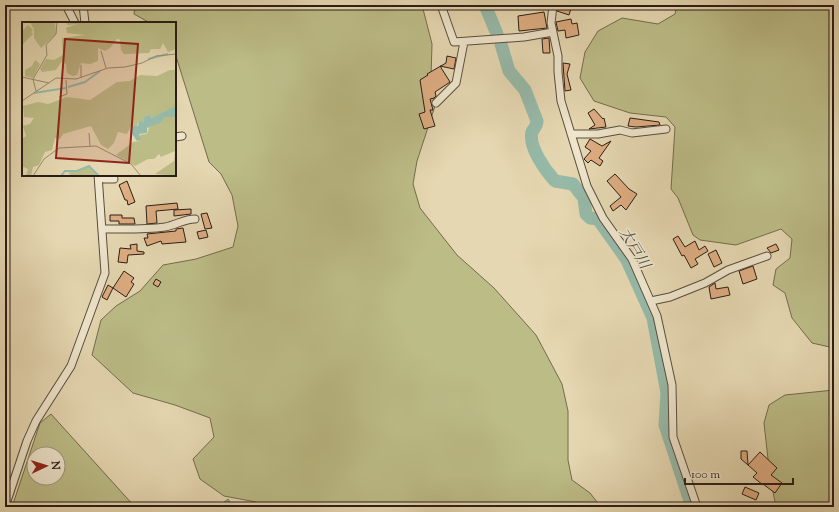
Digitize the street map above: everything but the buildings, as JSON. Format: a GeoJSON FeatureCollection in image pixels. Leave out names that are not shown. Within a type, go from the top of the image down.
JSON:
{"type":"FeatureCollection","features":[{"type":"Feature","properties":{"kind":"street"},"geometry":{"type":"LineString","coordinates":[[66,5],[74,22]]}},
{"type":"Feature","properties":{"kind":"street"},"geometry":{"type":"LineString","coordinates":[[83,5],[85,22]]}},
{"type":"Feature","properties":{"kind":"street"},"geometry":{"type":"LineString","coordinates":[[441,5],[454,42],[524,37],[553,32]]}},
{"type":"Feature","properties":{"kind":"street"},"geometry":{"type":"LineString","coordinates":[[553,5],[551,23],[558,56],[561,101],[587,186],[603,218],[632,258],[657,316],[672,385],[673,437],[697,507]]}},
{"type":"Feature","properties":{"kind":"street"},"geometry":{"type":"LineString","coordinates":[[436,103],[456,82],[464,42]]}},
{"type":"Feature","properties":{"kind":"street"},"geometry":{"type":"LineString","coordinates":[[571,134],[598,134],[620,130],[632,133],[666,129]]}},
{"type":"Feature","properties":{"kind":"street"},"geometry":{"type":"LineString","coordinates":[[5,507],[27,441],[36,421],[71,366],[105,272],[99,176]]}},
{"type":"Feature","properties":{"kind":"street"},"geometry":{"type":"LineString","coordinates":[[100,176],[104,179],[114,179]]}},
{"type":"Feature","properties":{"kind":"street"},"geometry":{"type":"LineString","coordinates":[[102,228],[133,230],[165,227],[177,224],[186,219],[195,219]]}},
{"type":"Feature","properties":{"kind":"street"},"geometry":{"type":"LineString","coordinates":[[651,301],[677,294],[705,283],[728,270],[767,256]]}},
{"type":"Feature","properties":{"kind":"green space"},"geometry":{"type":"Polygon","coordinates":[[[135,5],[422,5],[432,44],[431,77],[435,106],[417,161],[413,184],[420,208],[457,255],[494,288],[536,335],[562,384],[568,411],[568,460],[572,480],[590,493],[601,507],[261,507],[256,502],[224,496],[200,479],[193,459],[214,437],[210,418],[175,405],[133,393],[92,355],[101,320],[116,306],[140,291],[163,265],[196,259],[233,247],[238,226],[232,195],[221,174],[209,162],[176,56],[176,22],[148,22],[134,14],[135,5]]]}},
{"type":"Feature","properties":{"kind":"green space"},"geometry":{"type":"Polygon","coordinates":[[[677,5],[834,5],[834,348],[812,343],[792,318],[785,293],[773,285],[776,269],[790,258],[792,239],[781,229],[736,245],[700,240],[693,235],[678,198],[671,189],[675,127],[666,117],[630,113],[594,101],[580,78],[585,52],[598,31],[622,18],[658,24],[675,14],[677,5]]]}},
{"type":"Feature","properties":{"kind":"green space"},"geometry":{"type":"Polygon","coordinates":[[[834,390],[834,507],[776,507],[770,477],[764,423],[769,405],[785,395],[834,390]]]}},
{"type":"Feature","properties":{"kind":"green space"},"geometry":{"type":"Polygon","coordinates":[[[51,414],[135,507],[12,507],[26,465],[26,486],[66,486],[66,446],[32,446],[40,423],[51,414]]]}},
{"type":"Feature","properties":{"kind":"shaded area"},"geometry":{"type":"Polygon","coordinates":[[[228,499],[233,507],[218,507],[228,499]]]}},
{"type":"Feature","properties":{"kind":"waterway","name":"大戸川"},"geometry":{"type":"LineString","coordinates":[[485,5],[497,34]]}},
{"type":"Feature","properties":{"kind":"waterway","name":"大戸川"},"geometry":{"type":"LineString","coordinates":[[501,44],[509,71],[525,90],[537,121],[531,138],[535,151],[555,181],[573,184],[584,198],[586,214],[590,218],[598,219],[627,260],[653,318],[667,393],[665,425],[692,507]]}}]}
